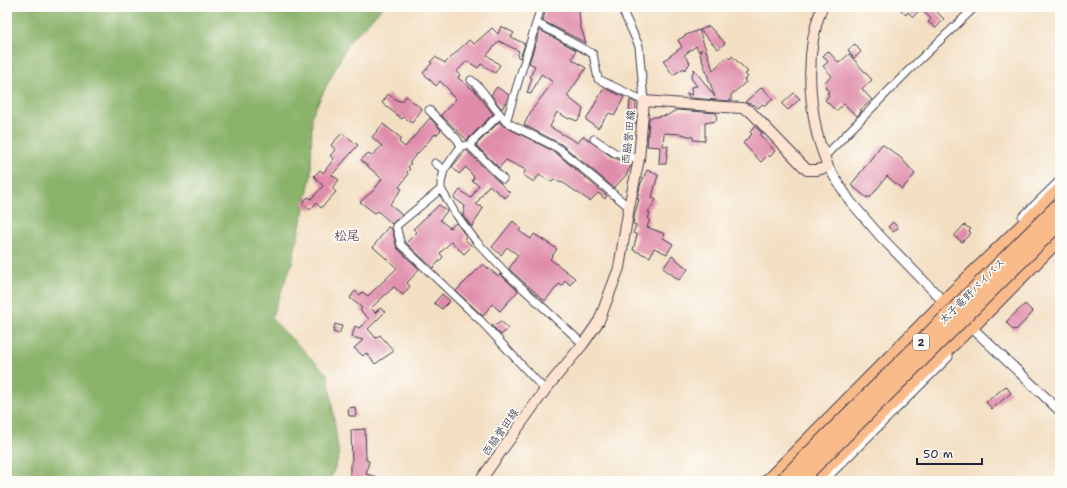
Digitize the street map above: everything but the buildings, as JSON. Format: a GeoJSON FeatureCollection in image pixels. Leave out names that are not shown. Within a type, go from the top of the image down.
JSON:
{"type":"FeatureCollection","features":[{"type":"Feature","properties":{"kind":"highway"},"geometry":{"type":"LineString","coordinates":[[767,481],[857,391],[942,300],[1059,192]]}},
{"type":"Feature","properties":{"kind":"highway","name":"太子竜野バイパス"},"geometry":{"type":"LineString","coordinates":[[782,481],[1059,192]]}},
{"type":"Feature","properties":{"kind":"highway","name":"太子竜野バイパス"},"geometry":{"type":"LineString","coordinates":[[799,481],[1060,222]]}},
{"type":"Feature","properties":{"kind":"highway"},"geometry":{"type":"LineString","coordinates":[[812,481],[880,414],[973,329],[1060,237]]}},
{"type":"Feature","properties":{"kind":"main road"},"geometry":{"type":"LineString","coordinates":[[822,7],[817,19],[810,63],[816,130],[828,167]]}},
{"type":"Feature","properties":{"kind":"main road","name":"西脇誉田線"},"geometry":{"type":"LineString","coordinates":[[480,481],[545,390],[584,344],[599,321],[619,268],[639,159],[644,101],[742,108],[756,116],[807,170],[817,170],[828,167]]}},
{"type":"Feature","properties":{"kind":"street"},"geometry":{"type":"LineString","coordinates":[[506,122],[541,7]]}},
{"type":"Feature","properties":{"kind":"street"},"geometry":{"type":"LineString","coordinates":[[621,7],[639,46],[644,101]]}},
{"type":"Feature","properties":{"kind":"street"},"geometry":{"type":"LineString","coordinates":[[825,156],[908,71],[974,7]]}},
{"type":"Feature","properties":{"kind":"street"},"geometry":{"type":"LineString","coordinates":[[537,23],[593,54],[598,79],[644,101]]}},
{"type":"Feature","properties":{"kind":"street"},"geometry":{"type":"LineString","coordinates":[[471,80],[476,84],[489,103],[506,122],[558,148],[629,207]]}},
{"type":"Feature","properties":{"kind":"street"},"geometry":{"type":"LineString","coordinates":[[429,110],[457,138],[460,146]]}},
{"type":"Feature","properties":{"kind":"street"},"geometry":{"type":"LineString","coordinates":[[500,114],[469,145],[460,146],[444,170],[441,189],[455,213],[476,241],[506,273],[584,344]]}},
{"type":"Feature","properties":{"kind":"street"},"geometry":{"type":"LineString","coordinates":[[594,139],[615,154],[639,159]]}},
{"type":"Feature","properties":{"kind":"street"},"geometry":{"type":"LineString","coordinates":[[469,145],[503,179]]}},
{"type":"Feature","properties":{"kind":"street"},"geometry":{"type":"LineString","coordinates":[[434,162],[444,170]]}},
{"type":"Feature","properties":{"kind":"street"},"geometry":{"type":"LineString","coordinates":[[828,167],[850,201],[942,300],[1060,411]]}},
{"type":"Feature","properties":{"kind":"street"},"geometry":{"type":"LineString","coordinates":[[441,189],[396,226],[401,245],[480,320],[545,390]]}},
{"type":"Feature","properties":{"kind":"street"},"geometry":{"type":"LineString","coordinates":[[824,481],[973,329],[1060,245]]}},
{"type":"Feature","properties":{"kind":"street"},"geometry":{"type":"LineString","coordinates":[[760,481],[942,300]]}},
{"type":"Feature","properties":{"kind":"green space"},"geometry":{"type":"Polygon","coordinates":[[[7,7],[383,7],[348,43],[312,115],[311,176],[292,263],[271,318],[328,375],[339,456],[330,481],[7,481],[7,7]]]}},
{"type":"Feature","properties":{"kind":"district","name":"松尾"},"geometry":{"type":"Point","coordinates":[347,235]}}]}
